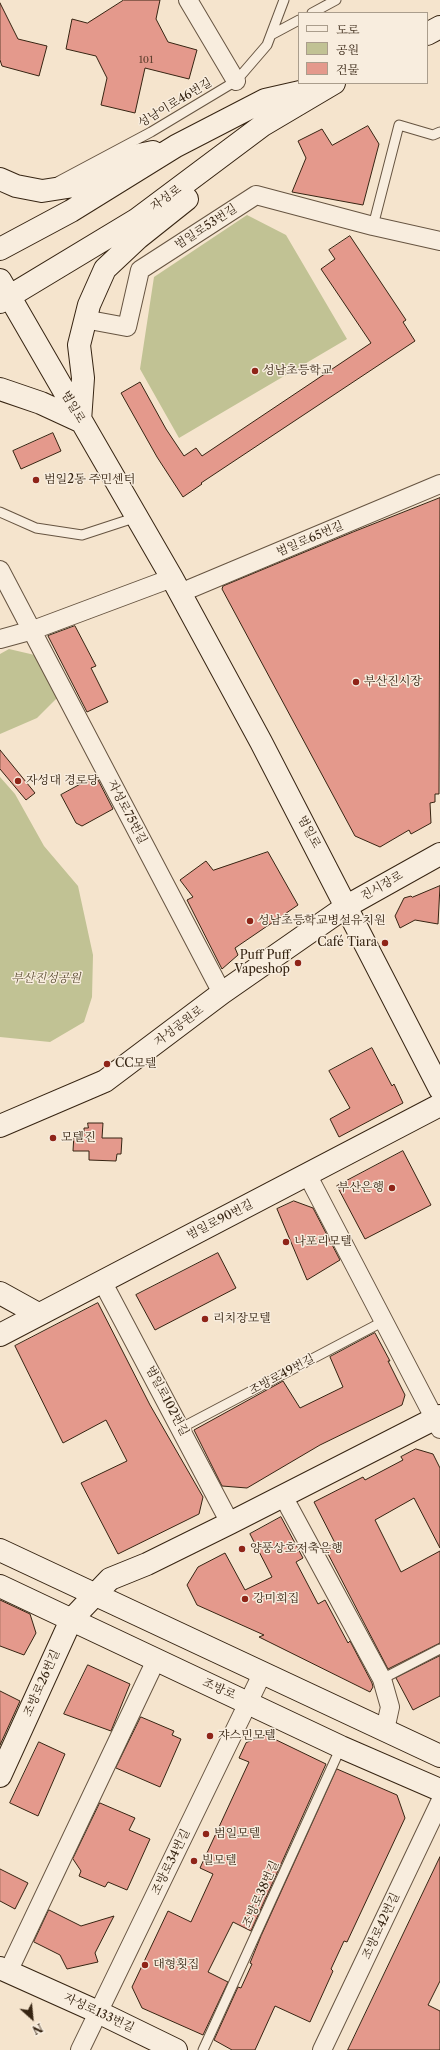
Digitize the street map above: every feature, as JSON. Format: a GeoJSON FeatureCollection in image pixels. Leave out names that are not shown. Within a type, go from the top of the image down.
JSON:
{"type":"FeatureCollection","features":[{"type":"Feature","properties":{"kind":"main road"},"geometry":{"type":"LineString","coordinates":[[428,33],[440,27]]}},
{"type":"Feature","properties":{"kind":"main road","name":"자성로"},"geometry":{"type":"LineString","coordinates":[[3,293],[136,220],[264,125],[330,85]]}},
{"type":"Feature","properties":{"kind":"main road","name":"자성로"},"geometry":{"type":"LineString","coordinates":[[0,249],[71,211],[176,146],[265,100],[330,85]]}},
{"type":"Feature","properties":{"kind":"main road"},"geometry":{"type":"LineString","coordinates":[[0,389],[41,403],[80,421],[83,378],[80,345],[84,319],[105,269],[138,238],[174,211],[220,171],[264,125]]}},
{"type":"Feature","properties":{"kind":"main road"},"geometry":{"type":"LineString","coordinates":[[0,179],[16,186],[42,191],[74,186],[130,157],[176,146]]}},
{"type":"Feature","properties":{"kind":"main road","name":"범일로"},"geometry":{"type":"LineString","coordinates":[[3,293],[176,585],[347,906],[440,1089]]}},
{"type":"Feature","properties":{"kind":"main road"},"geometry":{"type":"LineString","coordinates":[[416,866],[440,844]]}},
{"type":"Feature","properties":{"kind":"main road"},"geometry":{"type":"LineString","coordinates":[[416,866],[440,854]]}},
{"type":"Feature","properties":{"kind":"main road"},"geometry":{"type":"LineString","coordinates":[[416,866],[440,862]]}},
{"type":"Feature","properties":{"kind":"main road","name":"진시장로"},"geometry":{"type":"LineString","coordinates":[[347,906],[416,866]]}},
{"type":"Feature","properties":{"kind":"main road","name":"자성공원로"},"geometry":{"type":"LineString","coordinates":[[0,1126],[105,1081],[222,993],[347,906]]}},
{"type":"Feature","properties":{"kind":"main road","name":"범일로90번길"},"geometry":{"type":"LineString","coordinates":[[0,1335],[440,1105]]}},
{"type":"Feature","properties":{"kind":"main road"},"geometry":{"type":"LineString","coordinates":[[0,1294],[38,1314]]}},
{"type":"Feature","properties":{"kind":"main road"},"geometry":{"type":"LineString","coordinates":[[94,1594],[110,1579],[147,1564],[438,1421]]}},
{"type":"Feature","properties":{"kind":"main road"},"geometry":{"type":"LineString","coordinates":[[0,1550],[262,1674],[440,1756]]}},
{"type":"Feature","properties":{"kind":"main road","name":"조방로"},"geometry":{"type":"LineString","coordinates":[[0,1586],[247,1702],[341,1748],[440,1790]]}},
{"type":"Feature","properties":{"kind":"main road","name":"조방로26번길"},"geometry":{"type":"LineString","coordinates":[[0,1776],[71,1620],[94,1594]]}},
{"type":"Feature","properties":{"kind":"main road","name":"자성로133번길"},"geometry":{"type":"LineString","coordinates":[[4,1970],[98,2012],[176,2050]]}},
{"type":"Feature","properties":{"kind":"street"},"geometry":{"type":"LineString","coordinates":[[188,0],[236,81]]}},
{"type":"Feature","properties":{"kind":"street","name":"범일로53번길"},"geometry":{"type":"LineString","coordinates":[[84,319],[127,327],[140,270],[256,195],[374,226],[440,241]]}},
{"type":"Feature","properties":{"kind":"street","name":"범일로65번길"},"geometry":{"type":"LineString","coordinates":[[176,585],[440,484]]}},
{"type":"Feature","properties":{"kind":"street","name":"자성로75번길"},"geometry":{"type":"LineString","coordinates":[[0,570],[33,630],[222,993]]}},
{"type":"Feature","properties":{"kind":"street"},"geometry":{"type":"LineString","coordinates":[[0,639],[176,585]]}},
{"type":"Feature","properties":{"kind":"street"},"geometry":{"type":"LineString","coordinates":[[307,1174],[438,1421]]}},
{"type":"Feature","properties":{"kind":"street","name":"범일로102번길"},"geometry":{"type":"LineString","coordinates":[[102,1281],[230,1523]]}},
{"type":"Feature","properties":{"kind":"street"},"geometry":{"type":"LineString","coordinates":[[283,1496],[382,1679],[390,1707],[385,1730]]}},
{"type":"Feature","properties":{"kind":"street"},"geometry":{"type":"LineString","coordinates":[[4,1970],[156,1660]]}},
{"type":"Feature","properties":{"kind":"street","name":"조방로34번길"},"geometry":{"type":"LineString","coordinates":[[80,2050],[247,1702],[262,1674]]}},
{"type":"Feature","properties":{"kind":"street","name":"조방로42번길"},"geometry":{"type":"LineString","coordinates":[[322,2050],[440,1802]]}},
{"type":"Feature","properties":{"kind":"lane","name":"성남이로46번길"},"geometry":{"type":"LineString","coordinates":[[42,191],[151,132],[236,81],[267,46],[284,0]]}},
{"type":"Feature","properties":{"kind":"lane"},"geometry":{"type":"LineString","coordinates":[[314,12],[336,0]]}},
{"type":"Feature","properties":{"kind":"lane"},"geometry":{"type":"LineString","coordinates":[[270,36],[298,21]]}},
{"type":"Feature","properties":{"kind":"lane"},"geometry":{"type":"LineString","coordinates":[[374,226],[399,125],[433,135],[440,132]]}},
{"type":"Feature","properties":{"kind":"lane"},"geometry":{"type":"LineString","coordinates":[[0,512],[36,528],[82,535],[137,517]]}},
{"type":"Feature","properties":{"kind":"lane","name":"조방로49번길"},"geometry":{"type":"LineString","coordinates":[[181,1428],[384,1321]]}},
{"type":"Feature","properties":{"kind":"lane"},"geometry":{"type":"LineString","coordinates":[[382,1679],[440,1649]]}},
{"type":"Feature","properties":{"kind":"lane","name":"조방로38번길"},"geometry":{"type":"LineString","coordinates":[[203,2050],[341,1748]]}},
{"type":"Feature","properties":{"kind":"green space"},"geometry":{"type":"Polygon","coordinates":[[[247,215],[286,235],[347,339],[179,438],[140,369],[154,277],[247,215]]]}},
{"type":"Feature","properties":{"kind":"green space"},"geometry":{"type":"Polygon","coordinates":[[[9,649],[39,656],[59,696],[37,718],[0,734],[0,654],[9,649]]]}},
{"type":"Feature","properties":{"kind":"green space","name":"부산진성공원"},"geometry":{"type":"Polygon","coordinates":[[[0,777],[15,794],[44,846],[78,886],[93,955],[92,997],[84,1022],[50,1042],[0,1037],[0,777]]]}},
{"type":"Feature","properties":{"kind":"building"},"geometry":{"type":"Polygon","coordinates":[[[124,0],[160,0],[156,19],[168,42],[197,50],[189,79],[145,68],[135,113],[101,105],[107,78],[96,56],[66,49],[72,19],[87,23],[124,0]]]}},
{"type":"Feature","properties":{"kind":"building"},"geometry":{"type":"Polygon","coordinates":[[[0,3],[18,39],[47,46],[39,76],[2,66],[0,60],[0,3]]]}},
{"type":"Feature","properties":{"kind":"building"},"geometry":{"type":"Polygon","coordinates":[[[368,126],[379,144],[363,205],[292,192],[306,158],[298,141],[322,129],[332,145],[368,126]]]}},
{"type":"Feature","properties":{"kind":"building"},"geometry":{"type":"Polygon","coordinates":[[[350,236],[406,320],[403,322],[415,341],[201,483],[202,484],[183,497],[157,457],[121,393],[140,382],[166,429],[184,456],[196,448],[202,456],[371,343],[321,269],[335,259],[329,250],[350,236]]]}},
{"type":"Feature","properties":{"kind":"building"},"geometry":{"type":"Polygon","coordinates":[[[53,433],[61,451],[21,469],[13,451],[53,433]]]}},
{"type":"Feature","properties":{"kind":"building","name":"부산진시장"},"geometry":{"type":"Polygon","coordinates":[[[440,498],[439,794],[435,794],[435,802],[430,803],[431,823],[411,834],[409,830],[380,847],[355,836],[222,589],[223,586],[440,498]]]}},
{"type":"Feature","properties":{"kind":"building"},"geometry":{"type":"Polygon","coordinates":[[[75,626],[96,666],[91,668],[108,702],[87,712],[48,636],[75,626]]]}},
{"type":"Feature","properties":{"kind":"building","name":"자성대 경로당"},"geometry":{"type":"Polygon","coordinates":[[[0,750],[35,793],[26,800],[0,769],[0,750]]]}},
{"type":"Feature","properties":{"kind":"building"},"geometry":{"type":"Polygon","coordinates":[[[96,776],[113,809],[82,826],[76,823],[61,795],[96,776]]]}},
{"type":"Feature","properties":{"kind":"building"},"geometry":{"type":"Polygon","coordinates":[[[268,852],[298,905],[235,948],[238,955],[222,969],[187,900],[193,897],[180,880],[206,861],[213,870],[268,852]]]}},
{"type":"Feature","properties":{"kind":"building"},"geometry":{"type":"Polygon","coordinates":[[[440,886],[438,924],[415,920],[400,928],[395,916],[404,898],[412,897],[440,886]]]}},
{"type":"Feature","properties":{"kind":"building"},"geometry":{"type":"Polygon","coordinates":[[[372,1048],[392,1086],[394,1084],[403,1103],[339,1137],[330,1119],[350,1108],[329,1071],[372,1048]]]}},
{"type":"Feature","properties":{"kind":"building"},"geometry":{"type":"Polygon","coordinates":[[[88,1123],[103,1123],[102,1138],[122,1138],[121,1154],[117,1154],[116,1161],[89,1160],[89,1151],[73,1151],[74,1134],[84,1134],[84,1128],[88,1128],[88,1123]]]}},
{"type":"Feature","properties":{"kind":"building"},"geometry":{"type":"Polygon","coordinates":[[[403,1151],[431,1205],[365,1239],[337,1186],[403,1151]]]}},
{"type":"Feature","properties":{"kind":"building"},"geometry":{"type":"Polygon","coordinates":[[[294,1201],[313,1208],[340,1260],[307,1280],[277,1209],[294,1201]]]}},
{"type":"Feature","properties":{"kind":"building"},"geometry":{"type":"Polygon","coordinates":[[[218,1253],[236,1288],[155,1330],[136,1295],[218,1253]]]}},
{"type":"Feature","properties":{"kind":"building"},"geometry":{"type":"Polygon","coordinates":[[[98,1303],[150,1405],[203,1497],[199,1514],[118,1554],[81,1483],[127,1461],[106,1420],[63,1443],[15,1346],[98,1303]]]}},
{"type":"Feature","properties":{"kind":"building"},"geometry":{"type":"Polygon","coordinates":[[[375,1333],[390,1361],[388,1361],[405,1395],[402,1405],[320,1445],[247,1488],[222,1486],[194,1430],[283,1381],[300,1408],[343,1387],[330,1357],[375,1333]]]}},
{"type":"Feature","properties":{"kind":"building"},"geometry":{"type":"Polygon","coordinates":[[[416,1449],[433,1454],[440,1468],[440,1548],[414,1498],[375,1520],[401,1572],[440,1551],[440,1643],[388,1669],[325,1548],[335,1543],[314,1502],[363,1477],[365,1480],[403,1460],[401,1457],[416,1449]]]}},
{"type":"Feature","properties":{"kind":"building"},"geometry":{"type":"Polygon","coordinates":[[[281,1517],[303,1558],[296,1562],[318,1604],[325,1600],[348,1643],[350,1641],[372,1683],[373,1687],[370,1692],[259,1637],[264,1635],[197,1605],[187,1585],[198,1567],[225,1553],[245,1590],[272,1577],[250,1534],[281,1517]]]}},
{"type":"Feature","properties":{"kind":"building"},"geometry":{"type":"Polygon","coordinates":[[[0,1600],[30,1614],[36,1633],[24,1655],[0,1646],[0,1600]]]}},
{"type":"Feature","properties":{"kind":"building"},"geometry":{"type":"Polygon","coordinates":[[[440,1656],[440,1696],[413,1710],[396,1678],[440,1656]]]}},
{"type":"Feature","properties":{"kind":"building"},"geometry":{"type":"Polygon","coordinates":[[[88,1665],[130,1684],[111,1731],[64,1714],[88,1665]]]}},
{"type":"Feature","properties":{"kind":"building"},"geometry":{"type":"Polygon","coordinates":[[[0,1691],[20,1701],[0,1745],[0,1691]]]}},
{"type":"Feature","properties":{"kind":"building"},"geometry":{"type":"Polygon","coordinates":[[[141,1717],[174,1731],[172,1735],[181,1739],[160,1787],[116,1768],[141,1717]]]}},
{"type":"Feature","properties":{"kind":"building"},"geometry":{"type":"Polygon","coordinates":[[[266,1735],[326,1764],[251,1931],[233,1922],[208,1972],[228,1982],[203,2035],[142,2008],[132,1987],[168,1911],[191,1922],[213,1874],[200,1868],[249,1762],[239,1758],[246,1743],[266,1735]]]}},
{"type":"Feature","properties":{"kind":"building"},"geometry":{"type":"Polygon","coordinates":[[[39,1742],[65,1754],[38,1816],[10,1803],[39,1742]]]}},
{"type":"Feature","properties":{"kind":"building"},"geometry":{"type":"Polygon","coordinates":[[[337,1769],[397,1795],[405,1818],[347,1942],[344,1941],[331,1969],[333,1971],[310,2022],[275,2006],[255,2050],[232,2050],[214,2040],[238,1987],[241,1988],[252,1964],[250,1963],[261,1936],[337,1769]]]}},
{"type":"Feature","properties":{"kind":"building"},"geometry":{"type":"Polygon","coordinates":[[[100,1803],[135,1818],[129,1830],[150,1839],[127,1890],[108,1882],[105,1887],[79,1876],[81,1871],[73,1859],[100,1803]]]}},
{"type":"Feature","properties":{"kind":"building"},"geometry":{"type":"Polygon","coordinates":[[[440,1857],[440,1981],[428,2005],[440,2011],[440,2050],[348,2050],[440,1857]]]}},
{"type":"Feature","properties":{"kind":"building"},"geometry":{"type":"Polygon","coordinates":[[[0,1869],[28,1883],[15,1909],[0,1901],[0,1869]]]}},
{"type":"Feature","properties":{"kind":"building"},"geometry":{"type":"Polygon","coordinates":[[[49,1910],[81,1926],[114,1916],[95,1953],[98,1962],[67,1969],[60,1955],[34,1942],[49,1910]]]}},
{"type":"Feature","properties":{"kind":"place","name":"성남초등학교"},"geometry":{"type":"Point","coordinates":[255,371]}},
{"type":"Feature","properties":{"kind":"place","name":"범일2동 주민센터"},"geometry":{"type":"Point","coordinates":[36,480]}},
{"type":"Feature","properties":{"kind":"place","name":"부산진시장"},"geometry":{"type":"Point","coordinates":[356,682]}},
{"type":"Feature","properties":{"kind":"place","name":"자성대 경로당"},"geometry":{"type":"Point","coordinates":[18,781]}},
{"type":"Feature","properties":{"kind":"place","name":"성남초등학교병설유치원"},"geometry":{"type":"Point","coordinates":[250,921]}},
{"type":"Feature","properties":{"kind":"place","name":"Café Tiara"},"geometry":{"type":"Point","coordinates":[385,943]}},
{"type":"Feature","properties":{"kind":"place","name":"Puff Puff Vapeshop"},"geometry":{"type":"Point","coordinates":[298,963]}},
{"type":"Feature","properties":{"kind":"place","name":"CC모텔"},"geometry":{"type":"Point","coordinates":[107,1064]}},
{"type":"Feature","properties":{"kind":"place","name":"모텔진"},"geometry":{"type":"Point","coordinates":[53,1138]}},
{"type":"Feature","properties":{"kind":"place","name":"부산은행"},"geometry":{"type":"Point","coordinates":[392,1188]}},
{"type":"Feature","properties":{"kind":"place","name":"나포리모텔"},"geometry":{"type":"Point","coordinates":[286,1242]}},
{"type":"Feature","properties":{"kind":"place","name":"리치장모텔"},"geometry":{"type":"Point","coordinates":[205,1319]}},
{"type":"Feature","properties":{"kind":"place","name":"양풍상호저축은행"},"geometry":{"type":"Point","coordinates":[242,1549]}},
{"type":"Feature","properties":{"kind":"place","name":"강미회집"},"geometry":{"type":"Point","coordinates":[245,1599]}},
{"type":"Feature","properties":{"kind":"place","name":"쟈스민모텔"},"geometry":{"type":"Point","coordinates":[210,1736]}},
{"type":"Feature","properties":{"kind":"place","name":"범일모텔"},"geometry":{"type":"Point","coordinates":[206,1834]}},
{"type":"Feature","properties":{"kind":"place","name":"빌모텔"},"geometry":{"type":"Point","coordinates":[194,1861]}},
{"type":"Feature","properties":{"kind":"place","name":"대형횟집"},"geometry":{"type":"Point","coordinates":[145,1965]}}]}
